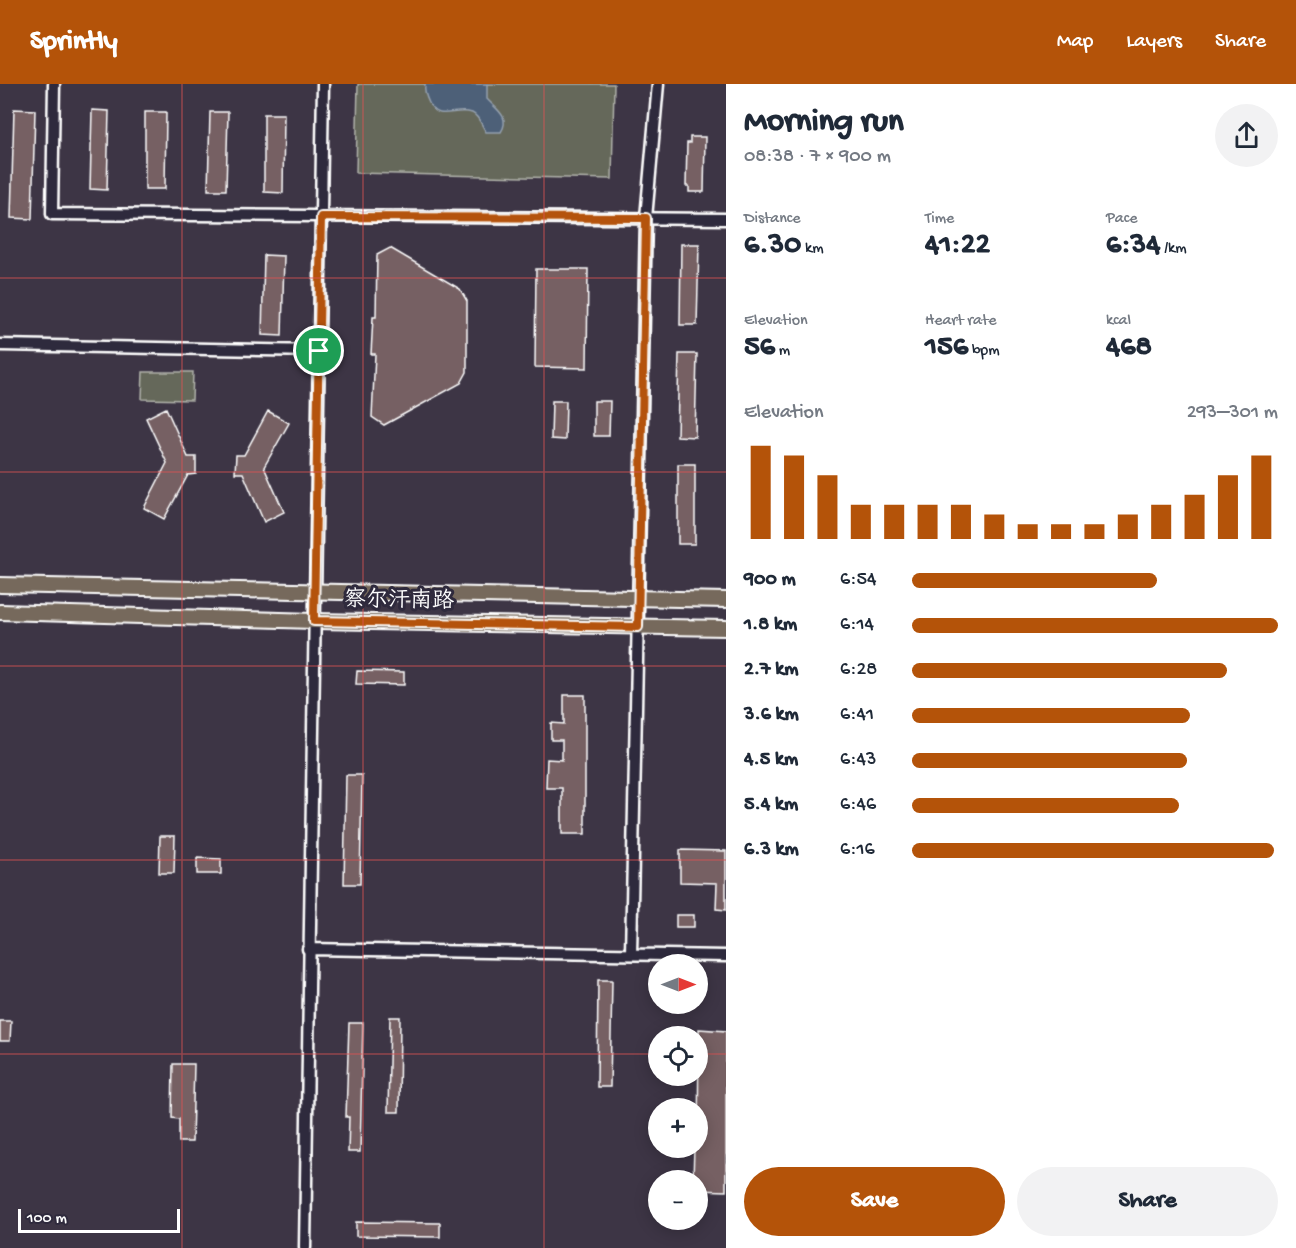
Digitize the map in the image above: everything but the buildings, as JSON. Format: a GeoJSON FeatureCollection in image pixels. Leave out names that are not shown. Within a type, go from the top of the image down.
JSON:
{"type":"FeatureCollection","features":[{"type":"Feature","properties":{"kind":"main road","name":"察尔汗南路"},"geometry":{"type":"LineString","coordinates":[[0,585],[726,600]]}},
{"type":"Feature","properties":{"kind":"main road","name":"察尔汗南路"},"geometry":{"type":"LineString","coordinates":[[0,612],[314,621],[726,628]]}},
{"type":"Feature","properties":{"kind":"street"},"geometry":{"type":"LineString","coordinates":[[54,84],[52,214],[726,219]]}},
{"type":"Feature","properties":{"kind":"street"},"geometry":{"type":"LineString","coordinates":[[305,1248],[323,84]]}},
{"type":"Feature","properties":{"kind":"street"},"geometry":{"type":"LineString","coordinates":[[631,954],[646,218],[658,84]]}},
{"type":"Feature","properties":{"kind":"street"},"geometry":{"type":"LineString","coordinates":[[0,345],[319,351]]}},
{"type":"Feature","properties":{"kind":"street"},"geometry":{"type":"LineString","coordinates":[[308,949],[726,956]]}},
{"type":"Feature","properties":{"kind":"green space"},"geometry":{"type":"Polygon","coordinates":[[[358,84],[614,84],[612,179],[356,173],[358,84]]]}},
{"type":"Feature","properties":{"kind":"green space"},"geometry":{"type":"Polygon","coordinates":[[[143,372],[193,372],[192,400],[142,399],[143,372]]]}},
{"type":"Feature","properties":{"kind":"water"},"geometry":{"type":"Polygon","coordinates":[[[425,84],[487,84],[487,99],[503,118],[504,127],[501,132],[486,132],[472,113],[438,112],[428,101],[425,84]]]}},
{"type":"Feature","properties":{"kind":"route"},"geometry":{"type":"LineString","coordinates":[[321,217],[646,218],[638,627],[314,621],[319,351],[321,217]]}}]}
